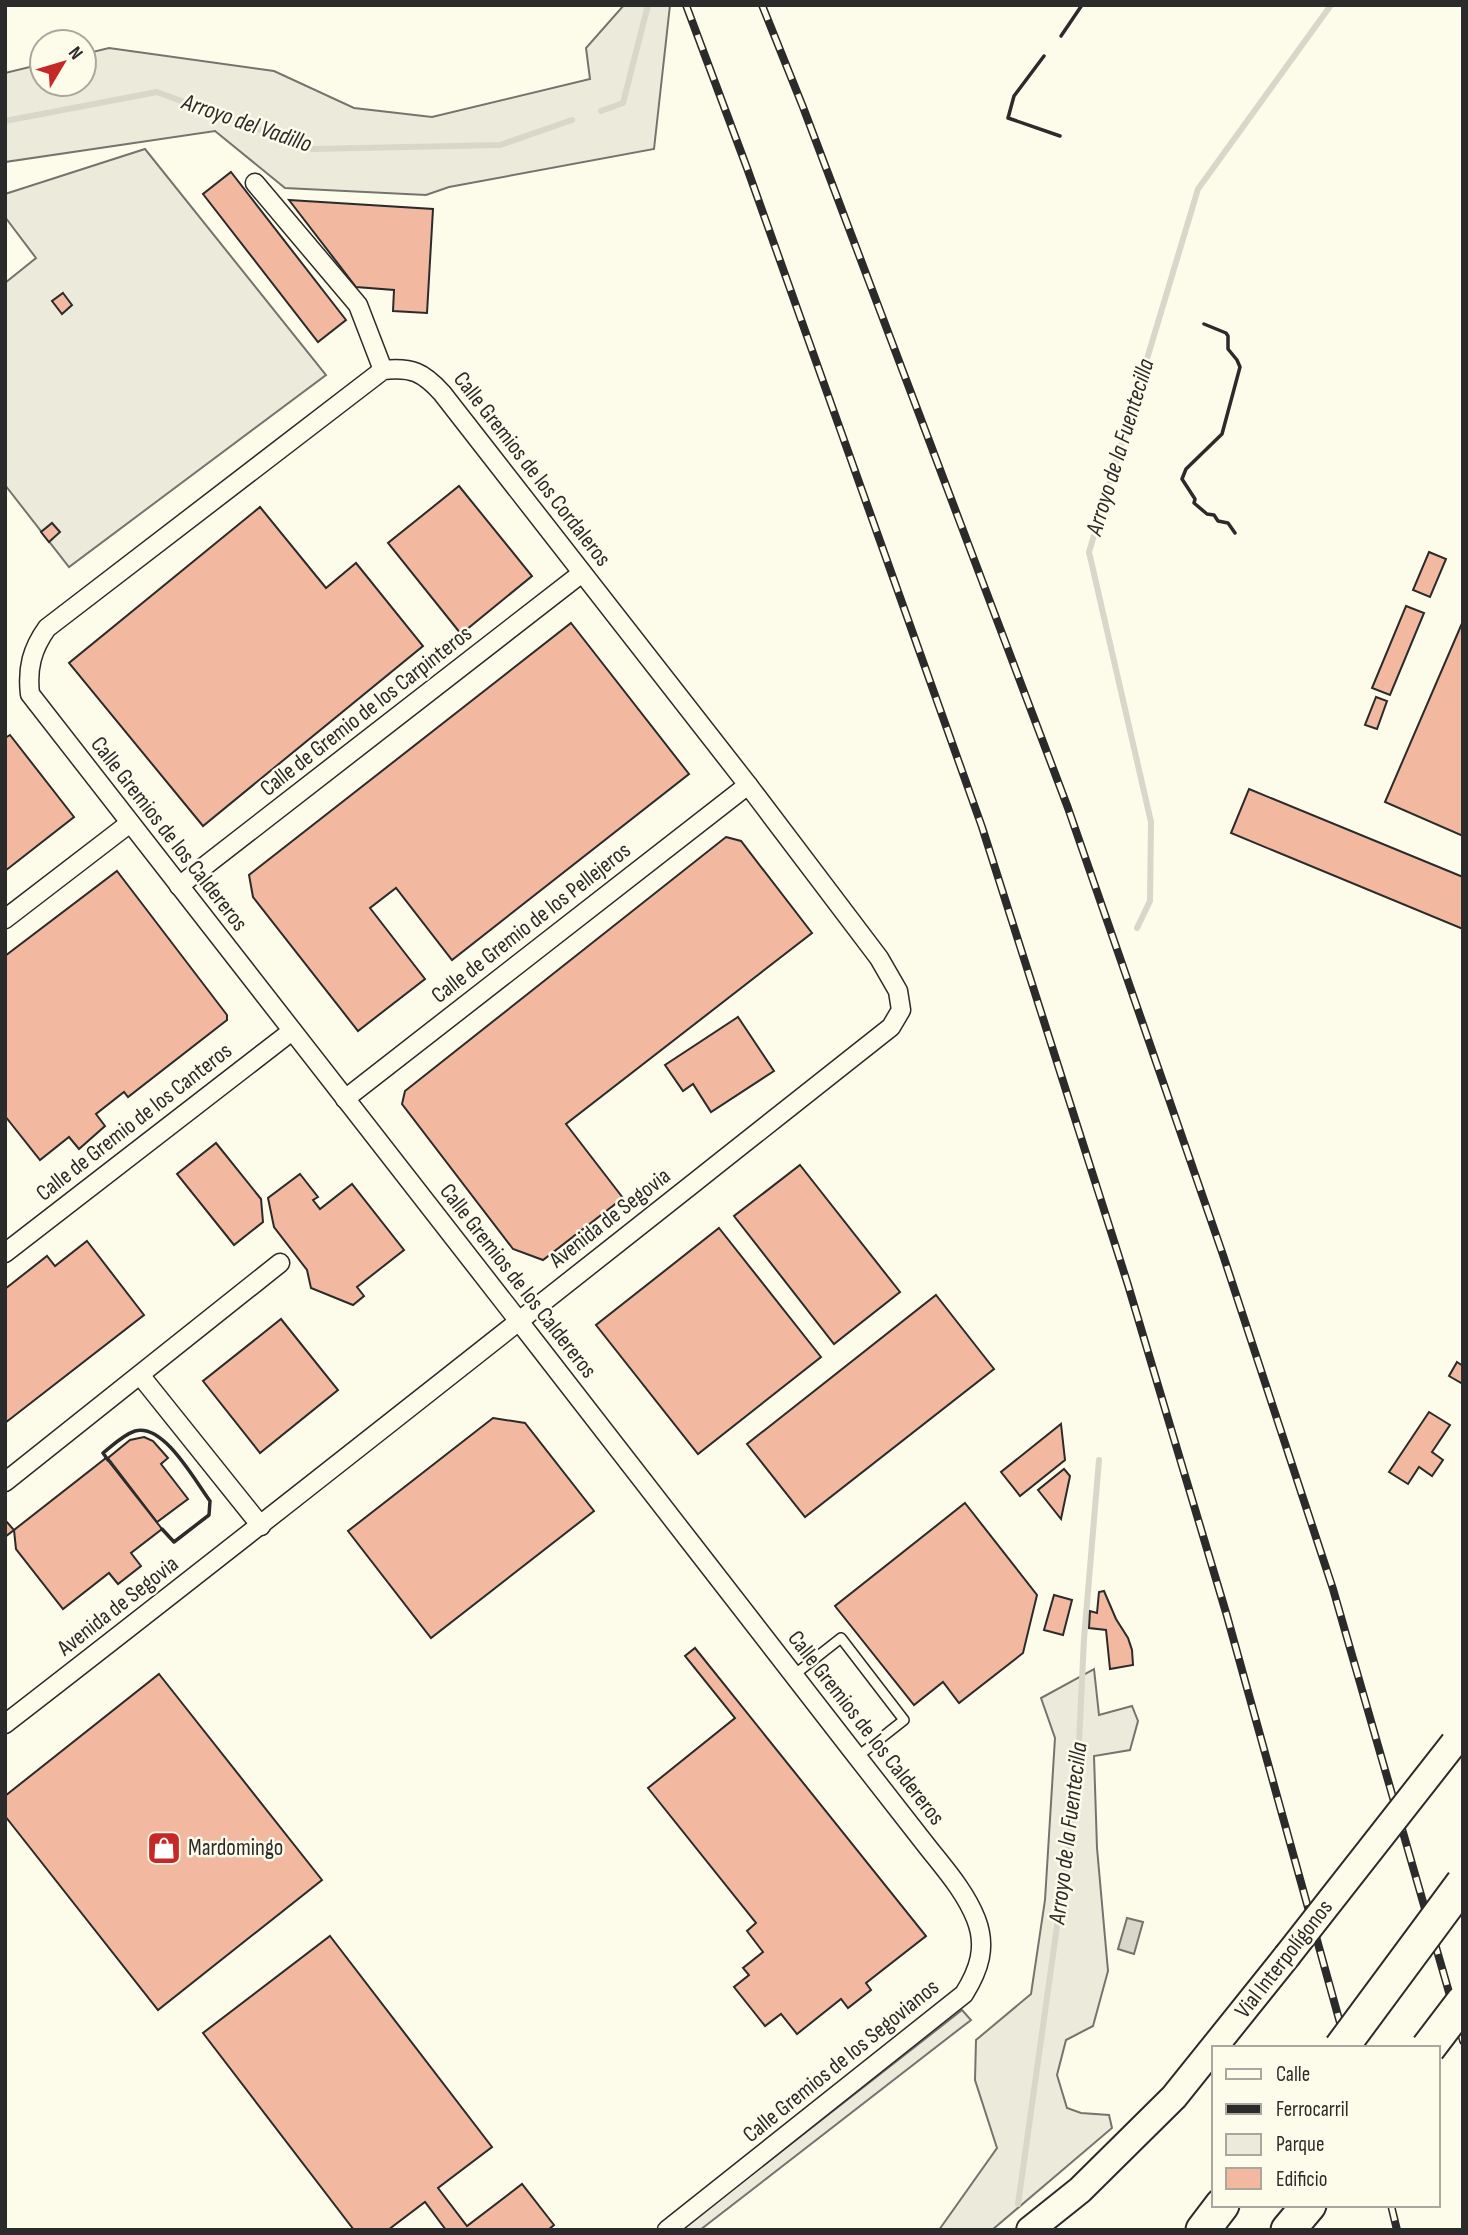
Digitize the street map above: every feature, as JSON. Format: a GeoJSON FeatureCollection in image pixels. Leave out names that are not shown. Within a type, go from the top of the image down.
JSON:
{"type":"FeatureCollection","features":[{"type":"Feature","properties":{"kind":"highway"},"geometry":{"type":"LineString","coordinates":[[1342,2046],[1463,1883]]}},
{"type":"Feature","properties":{"kind":"highway"},"geometry":{"type":"LineString","coordinates":[[1430,2046],[1463,2002]]}},
{"type":"Feature","properties":{"kind":"highway"},"geometry":{"type":"LineString","coordinates":[[1203,2230],[1220,2207]]}},
{"type":"Feature","properties":{"kind":"highway"},"geometry":{"type":"LineString","coordinates":[[1288,2230],[1307,2207]]}},
{"type":"Feature","properties":{"kind":"main road","name":"Vial Interpolígonos"},"geometry":{"type":"LineString","coordinates":[[1214,2046],[1458,1737]]}},
{"type":"Feature","properties":{"kind":"main road","name":"Vial Interpolígonos"},"geometry":{"type":"LineString","coordinates":[[1030,2230],[1080,2190],[1174,2096],[1212,2049]]}},
{"type":"Feature","properties":{"kind":"street"},"geometry":{"type":"LineString","coordinates":[[255,183],[358,305],[383,370]]}},
{"type":"Feature","properties":{"kind":"street","name":"Calle Gremios de los Cordaleros"},"geometry":{"type":"LineString","coordinates":[[383,370],[400,368],[416,371],[431,381],[748,785],[879,958],[898,991],[901,1010],[891,1027]]}},
{"type":"Feature","properties":{"kind":"street","name":"Calle Gremios de los Caldereros"},"geometry":{"type":"LineString","coordinates":[[383,370],[47,628],[31,658],[28,676],[30,694],[966,1899]]}},
{"type":"Feature","properties":{"kind":"street","name":"Calle de Gremio de los Carpinteros"},"geometry":{"type":"LineString","coordinates":[[180,886],[582,573]]}},
{"type":"Feature","properties":{"kind":"street","name":"Calle de Gremio de los Pellejeros"},"geometry":{"type":"LineString","coordinates":[[345,1100],[748,785]]}},
{"type":"Feature","properties":{"kind":"street"},"geometry":{"type":"LineString","coordinates":[[5,919],[130,822]]}},
{"type":"Feature","properties":{"kind":"street","name":"Avenida de Segovia"},"geometry":{"type":"LineString","coordinates":[[5,1724],[261,1526],[891,1027]]}},
{"type":"Feature","properties":{"kind":"street","name":"Calle de Gremio de los Canteros"},"geometry":{"type":"LineString","coordinates":[[5,1253],[292,1031]]}},
{"type":"Feature","properties":{"kind":"street"},"geometry":{"type":"LineString","coordinates":[[5,1482],[280,1264]]}},
{"type":"Feature","properties":{"kind":"street"},"geometry":{"type":"LineString","coordinates":[[140,1375],[261,1526]]}},
{"type":"Feature","properties":{"kind":"street","name":"Calle Gremios de los Segovianos"},"geometry":{"type":"LineString","coordinates":[[667,2230],[964,1994],[977,1974],[982,1954],[981,1934],[966,1899]]}},
{"type":"Feature","properties":{"kind":"lane"},"geometry":{"type":"LineString","coordinates":[[794,1675],[841,1638],[904,1720],[857,1757]]}},
{"type":"Feature","properties":{"kind":"green space"},"geometry":{"type":"Polygon","coordinates":[[[624,5],[670,5],[654,149],[449,187],[426,195],[285,188],[215,131],[5,162],[5,73],[28,67],[28,98],[98,98],[98,51],[109,48],[274,71],[354,108],[432,117],[590,79],[586,48],[624,5]]]}},
{"type":"Feature","properties":{"kind":"green space"},"geometry":{"type":"Polygon","coordinates":[[[1094,1669],[1099,1715],[1132,1706],[1138,1721],[1130,1750],[1094,1756],[1097,1848],[1108,1971],[1093,2026],[1066,2040],[1057,2075],[1067,2108],[1081,2113],[1109,2115],[1112,2128],[992,2230],[939,2230],[997,2148],[975,2080],[976,2040],[1031,1994],[1045,1900],[1055,1738],[1041,1698],[1094,1669]]]}},
{"type":"Feature","properties":{"kind":"shaded area"},"geometry":{"type":"Polygon","coordinates":[[[145,149],[326,375],[69,567],[5,485],[5,283],[36,258],[5,217],[5,194],[145,149]]]}},
{"type":"Feature","properties":{"kind":"shaded area"},"geometry":{"type":"Polygon","coordinates":[[[1127,1918],[1143,1922],[1134,1954],[1118,1949],[1127,1918]]]}},
{"type":"Feature","properties":{"kind":"shaded area"},"geometry":{"type":"Polygon","coordinates":[[[962,2010],[971,2020],[700,2230],[681,2230],[962,2010]]]}},
{"type":"Feature","properties":{"kind":"building"},"geometry":{"type":"Polygon","coordinates":[[[231,172],[346,320],[318,342],[203,194],[231,172]]]}},
{"type":"Feature","properties":{"kind":"building"},"geometry":{"type":"Polygon","coordinates":[[[289,200],[433,209],[427,313],[393,311],[394,290],[356,287],[289,200]]]}},
{"type":"Feature","properties":{"kind":"building"},"geometry":{"type":"Polygon","coordinates":[[[63,293],[72,305],[62,314],[52,301],[63,293]]]}},
{"type":"Feature","properties":{"kind":"building"},"geometry":{"type":"Polygon","coordinates":[[[459,486],[532,576],[461,634],[388,543],[459,486]]]}},
{"type":"Feature","properties":{"kind":"building"},"geometry":{"type":"Polygon","coordinates":[[[260,507],[326,588],[356,563],[423,646],[203,826],[69,663],[260,507]]]}},
{"type":"Feature","properties":{"kind":"building"},"geometry":{"type":"Polygon","coordinates":[[[52,523],[60,532],[49,542],[41,532],[52,523]]]}},
{"type":"Feature","properties":{"kind":"building"},"geometry":{"type":"Polygon","coordinates":[[[1429,552],[1446,559],[1430,597],[1413,590],[1429,552]]]}},
{"type":"Feature","properties":{"kind":"building"},"geometry":{"type":"Polygon","coordinates":[[[1406,606],[1424,613],[1390,695],[1372,688],[1406,606]]]}},
{"type":"Feature","properties":{"kind":"building"},"geometry":{"type":"Polygon","coordinates":[[[1463,621],[1463,836],[1385,802],[1463,621]]]}},
{"type":"Feature","properties":{"kind":"building"},"geometry":{"type":"Polygon","coordinates":[[[571,623],[689,774],[452,960],[396,888],[370,908],[425,979],[358,1031],[253,897],[249,875],[571,623]]]}},
{"type":"Feature","properties":{"kind":"building"},"geometry":{"type":"Polygon","coordinates":[[[1376,697],[1387,701],[1377,729],[1365,725],[1376,697]]]}},
{"type":"Feature","properties":{"kind":"building"},"geometry":{"type":"Polygon","coordinates":[[[10,735],[74,817],[5,871],[5,738],[10,735]]]}},
{"type":"Feature","properties":{"kind":"building"},"geometry":{"type":"Polygon","coordinates":[[[1249,789],[1463,877],[1463,929],[1231,833],[1249,789]]]}},
{"type":"Feature","properties":{"kind":"building"},"geometry":{"type":"Polygon","coordinates":[[[726,837],[741,841],[812,933],[566,1124],[623,1198],[543,1260],[513,1249],[402,1104],[405,1091],[726,837]]]}},
{"type":"Feature","properties":{"kind":"building"},"geometry":{"type":"Polygon","coordinates":[[[117,871],[227,1015],[227,1020],[128,1097],[124,1092],[96,1114],[105,1126],[79,1149],[69,1137],[40,1160],[5,1116],[5,956],[117,871]]]}},
{"type":"Feature","properties":{"kind":"building"},"geometry":{"type":"Polygon","coordinates":[[[738,1017],[774,1071],[711,1112],[693,1084],[683,1091],[665,1065],[738,1017]]]}},
{"type":"Feature","properties":{"kind":"building"},"geometry":{"type":"Polygon","coordinates":[[[216,1143],[261,1199],[263,1222],[234,1245],[177,1174],[216,1143]]]}},
{"type":"Feature","properties":{"kind":"building"},"geometry":{"type":"Polygon","coordinates":[[[800,1165],[900,1292],[834,1344],[734,1216],[800,1165]]]}},
{"type":"Feature","properties":{"kind":"building"},"geometry":{"type":"Polygon","coordinates":[[[300,1174],[318,1197],[313,1200],[320,1209],[352,1184],[404,1250],[357,1287],[364,1296],[353,1305],[311,1288],[307,1270],[274,1227],[268,1198],[300,1174]]]}},
{"type":"Feature","properties":{"kind":"building"},"geometry":{"type":"Polygon","coordinates":[[[719,1228],[821,1357],[698,1454],[596,1325],[719,1228]]]}},
{"type":"Feature","properties":{"kind":"building"},"geometry":{"type":"Polygon","coordinates":[[[87,1241],[144,1315],[5,1423],[5,1289],[47,1256],[55,1266],[87,1241]]]}},
{"type":"Feature","properties":{"kind":"building"},"geometry":{"type":"Polygon","coordinates":[[[936,1295],[994,1369],[805,1517],[747,1444],[936,1295]]]}},
{"type":"Feature","properties":{"kind":"building"},"geometry":{"type":"Polygon","coordinates":[[[281,1319],[338,1390],[260,1453],[203,1381],[281,1319]]]}},
{"type":"Feature","properties":{"kind":"building"},"geometry":{"type":"Polygon","coordinates":[[[1457,1362],[1463,1366],[1463,1384],[1449,1376],[1457,1362]]]}},
{"type":"Feature","properties":{"kind":"building"},"geometry":{"type":"Polygon","coordinates":[[[1429,1412],[1450,1425],[1432,1452],[1443,1460],[1432,1476],[1419,1467],[1408,1484],[1389,1472],[1429,1412]]]}},
{"type":"Feature","properties":{"kind":"building"},"geometry":{"type":"Polygon","coordinates":[[[493,1418],[525,1423],[594,1511],[431,1638],[348,1531],[493,1418]]]}},
{"type":"Feature","properties":{"kind":"building"},"geometry":{"type":"Polygon","coordinates":[[[1061,1424],[1065,1460],[1020,1496],[1001,1472],[1061,1424]]]}},
{"type":"Feature","properties":{"kind":"building"},"geometry":{"type":"Polygon","coordinates":[[[144,1437],[153,1441],[168,1458],[161,1464],[188,1499],[157,1522],[108,1458],[130,1440],[144,1437]]]}},
{"type":"Feature","properties":{"kind":"building"},"geometry":{"type":"Polygon","coordinates":[[[106,1458],[162,1529],[131,1553],[141,1566],[118,1584],[109,1573],[63,1609],[16,1549],[14,1530],[106,1458]]]}},
{"type":"Feature","properties":{"kind":"building"},"geometry":{"type":"Polygon","coordinates":[[[1064,1469],[1070,1476],[1061,1519],[1038,1490],[1064,1469]]]}},
{"type":"Feature","properties":{"kind":"building"},"geometry":{"type":"Polygon","coordinates":[[[965,1503],[1037,1595],[1023,1653],[959,1703],[943,1682],[914,1705],[835,1606],[965,1503]]]}},
{"type":"Feature","properties":{"kind":"building"},"geometry":{"type":"Polygon","coordinates":[[[5,1520],[14,1530],[5,1537],[5,1520]]]}},
{"type":"Feature","properties":{"kind":"building"},"geometry":{"type":"Polygon","coordinates":[[[1104,1591],[1128,1638],[1133,1665],[1110,1669],[1106,1630],[1089,1628],[1090,1611],[1097,1613],[1099,1592],[1104,1591]]]}},
{"type":"Feature","properties":{"kind":"building"},"geometry":{"type":"Polygon","coordinates":[[[1054,1595],[1072,1600],[1063,1635],[1044,1630],[1054,1595]]]}},
{"type":"Feature","properties":{"kind":"building"},"geometry":{"type":"Polygon","coordinates":[[[695,1648],[926,1936],[866,1983],[871,1990],[848,2008],[841,1999],[797,2034],[781,2014],[765,2026],[734,1987],[749,1975],[743,1968],[763,1952],[747,1931],[756,1923],[648,1788],[735,1718],[685,1656],[695,1648]]]}},
{"type":"Feature","properties":{"kind":"building","name":"Mardomingo"},"geometry":{"type":"Polygon","coordinates":[[[159,1674],[322,1880],[158,2010],[5,1816],[5,1796],[159,1674]]]}},
{"type":"Feature","properties":{"kind":"building"},"geometry":{"type":"Polygon","coordinates":[[[330,1936],[492,2147],[438,2188],[467,2226],[522,2184],[554,2225],[548,2230],[446,2230],[425,2202],[388,2230],[354,2230],[203,2033],[330,1936]]]}},
{"type":"Feature","properties":{"kind":"waterway","name":"Arroyo del Vadillo"},"geometry":{"type":"LineString","coordinates":[[601,111],[623,103],[648,5]]}},
{"type":"Feature","properties":{"kind":"waterway","name":"Arroyo de la Fuentecilla"},"geometry":{"type":"LineString","coordinates":[[1137,928],[1150,901],[1151,822],[1089,552],[1198,189],[1331,5]]}},
{"type":"Feature","properties":{"kind":"waterway","name":"Arroyo del Vadillo"},"geometry":{"type":"LineString","coordinates":[[5,121],[157,92],[312,149],[500,145],[572,120]]}},
{"type":"Feature","properties":{"kind":"waterway","name":"Arroyo de la Fuentecilla"},"geometry":{"type":"LineString","coordinates":[[1018,2204],[1077,1784],[1084,1639],[1099,1460]]}},
{"type":"Feature","properties":{"kind":"railway"},"geometry":{"type":"LineString","coordinates":[[686,5],[747,168],[982,827],[1128,1285],[1227,1616],[1346,2046]]}},
{"type":"Feature","properties":{"kind":"railway"},"geometry":{"type":"LineString","coordinates":[[762,5],[1068,808],[1223,1255],[1333,1589],[1463,2041]]}},
{"type":"Feature","properties":{"kind":"railway"},"geometry":{"type":"LineString","coordinates":[[1391,2207],[1397,2230]]}},
{"type":"Feature","properties":{"kind":"wall"},"geometry":{"type":"LineString","coordinates":[[1061,36],[1082,5]]}},
{"type":"Feature","properties":{"kind":"wall"},"geometry":{"type":"LineString","coordinates":[[1044,56],[1014,96],[1008,118],[1060,136]]}},
{"type":"Feature","properties":{"kind":"wall"},"geometry":{"type":"LineString","coordinates":[[1204,324],[1226,333],[1228,349],[1240,367],[1222,434],[1186,469],[1182,479],[1195,499],[1194,503],[1207,514],[1214,515],[1218,521],[1228,523],[1235,533]]}},
{"type":"Feature","properties":{"kind":"wall"},"geometry":{"type":"LineString","coordinates":[[108,1460],[103,1453],[135,1431],[146,1431],[157,1436],[178,1456],[210,1501],[209,1515],[174,1542],[162,1529]]}},
{"type":"Feature","properties":{"kind":"place","name":"Mardomingo"},"geometry":{"type":"Point","coordinates":[164,1848]}}]}
